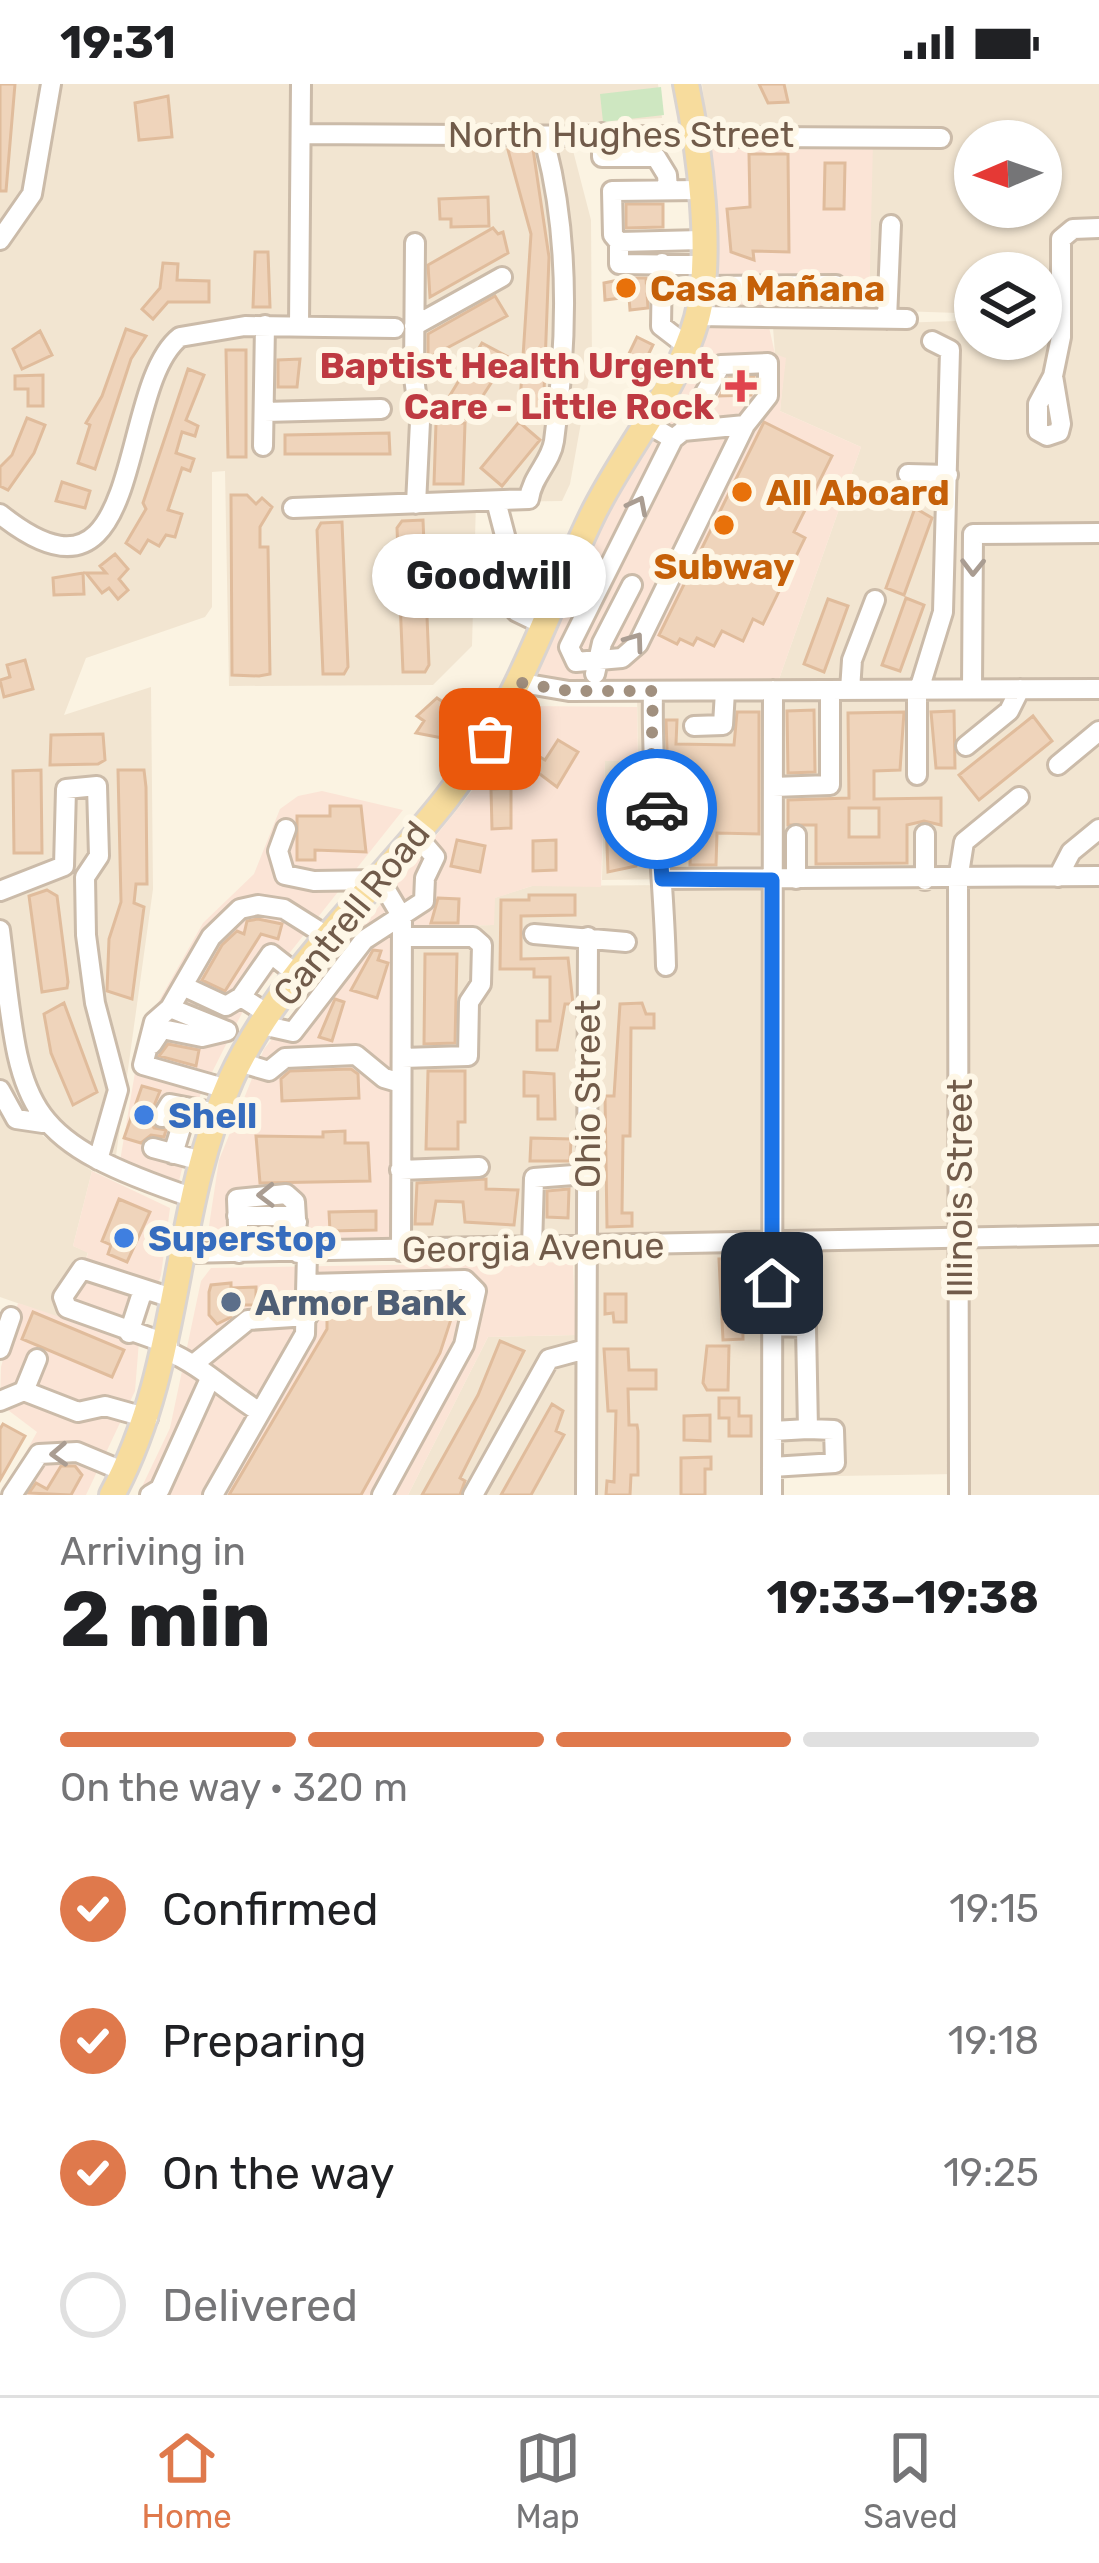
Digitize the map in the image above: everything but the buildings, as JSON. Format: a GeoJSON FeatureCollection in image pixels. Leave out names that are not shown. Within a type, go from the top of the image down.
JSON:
{"type":"FeatureCollection","features":[{"type":"Feature","properties":{"kind":"main road","name":"Cantrell Road"},"geometry":{"type":"LineString","coordinates":[[112,1495],[148,1418],[167,1348],[216,1095],[265,1020],[490,739],[522,683],[575,556],[687,346],[698,316],[702,264],[686,84]]}},
{"type":"Feature","properties":{"kind":"street"},"geometry":{"type":"LineString","coordinates":[[0,240],[32,194],[51,84]]}},
{"type":"Feature","properties":{"kind":"street"},"geometry":{"type":"LineString","coordinates":[[299,326],[301,84]]}},
{"type":"Feature","properties":{"kind":"street","name":"North Hughes Street"},"geometry":{"type":"LineString","coordinates":[[301,134],[693,132],[941,138]]}},
{"type":"Feature","properties":{"kind":"street"},"geometry":{"type":"LineString","coordinates":[[602,133],[602,158],[656,157],[668,190]]}},
{"type":"Feature","properties":{"kind":"street"},"geometry":{"type":"LineString","coordinates":[[293,508],[529,499],[531,478],[554,448],[561,315],[562,254],[545,147]]}},
{"type":"Feature","properties":{"kind":"street"},"geometry":{"type":"LineString","coordinates":[[699,190],[612,191],[613,235],[619,242],[784,287],[836,285]]}},
{"type":"Feature","properties":{"kind":"street"},"geometry":{"type":"LineString","coordinates":[[698,316],[897,319],[892,225]]}},
{"type":"Feature","properties":{"kind":"street"},"geometry":{"type":"LineString","coordinates":[[1053,376],[1061,337],[1059,245],[1073,229],[1099,228]]}},
{"type":"Feature","properties":{"kind":"street"},"geometry":{"type":"LineString","coordinates":[[619,242],[619,264],[702,264]]}},
{"type":"Feature","properties":{"kind":"street"},"geometry":{"type":"LineString","coordinates":[[415,243],[404,327],[420,422],[416,504]]}},
{"type":"Feature","properties":{"kind":"street"},"geometry":{"type":"LineString","coordinates":[[662,263],[661,326],[687,346]]}},
{"type":"Feature","properties":{"kind":"street"},"geometry":{"type":"LineString","coordinates":[[0,514],[44,544],[71,545],[90,537],[116,508],[152,385],[172,344],[207,328],[404,327],[502,278]]}},
{"type":"Feature","properties":{"kind":"street"},"geometry":{"type":"LineString","coordinates":[[784,287],[785,318]]}},
{"type":"Feature","properties":{"kind":"street"},"geometry":{"type":"LineString","coordinates":[[263,446],[265,326]]}},
{"type":"Feature","properties":{"kind":"street"},"geometry":{"type":"LineString","coordinates":[[917,776],[918,690],[943,612],[948,475],[950,350],[932,341]]}},
{"type":"Feature","properties":{"kind":"street"},"geometry":{"type":"LineString","coordinates":[[768,363],[768,396],[745,425],[634,650],[595,664],[576,662],[569,647],[604,571],[678,435],[721,365],[768,363]]}},
{"type":"Feature","properties":{"kind":"street"},"geometry":{"type":"LineString","coordinates":[[264,412],[382,409]]}},
{"type":"Feature","properties":{"kind":"street"},"geometry":{"type":"LineString","coordinates":[[646,423],[678,435],[745,425]]}},
{"type":"Feature","properties":{"kind":"street"},"geometry":{"type":"LineString","coordinates":[[908,474],[948,475]]}},
{"type":"Feature","properties":{"kind":"street"},"geometry":{"type":"LineString","coordinates":[[496,501],[508,547],[503,597],[517,612],[546,626]]}},
{"type":"Feature","properties":{"kind":"street"},"geometry":{"type":"LineString","coordinates":[[972,689],[974,533],[1099,533]]}},
{"type":"Feature","properties":{"kind":"street"},"geometry":{"type":"LineString","coordinates":[[575,556],[659,598]]}},
{"type":"Feature","properties":{"kind":"street"},"geometry":{"type":"LineString","coordinates":[[594,691],[595,664],[632,585]]}},
{"type":"Feature","properties":{"kind":"street"},"geometry":{"type":"LineString","coordinates":[[773,787],[830,785],[840,690],[875,600]]}},
{"type":"Feature","properties":{"kind":"street"},"geometry":{"type":"LineString","coordinates":[[522,683],[594,691],[1099,688]]}},
{"type":"Feature","properties":{"kind":"street"},"geometry":{"type":"LineString","coordinates":[[966,746],[1009,711],[1020,689]]}},
{"type":"Feature","properties":{"kind":"street"},"geometry":{"type":"LineString","coordinates":[[772,1495],[773,690]]}},
{"type":"Feature","properties":{"kind":"street"},"geometry":{"type":"LineString","coordinates":[[653,691],[651,778],[666,966]]}},
{"type":"Feature","properties":{"kind":"street"},"geometry":{"type":"LineString","coordinates":[[694,726],[723,725],[724,691]]}},
{"type":"Feature","properties":{"kind":"street"},"geometry":{"type":"LineString","coordinates":[[1058,765],[1099,731]]}},
{"type":"Feature","properties":{"kind":"street"},"geometry":{"type":"LineString","coordinates":[[0,891],[64,866],[66,788],[97,786],[99,856],[86,875],[86,935],[94,998],[118,1090],[98,1160]]}},
{"type":"Feature","properties":{"kind":"street"},"geometry":{"type":"LineString","coordinates":[[958,880],[964,842],[1019,796]]}},
{"type":"Feature","properties":{"kind":"street"},"geometry":{"type":"LineString","coordinates":[[286,829],[278,856],[289,878],[380,880],[401,913],[401,1251]]}},
{"type":"Feature","properties":{"kind":"street"},"geometry":{"type":"LineString","coordinates":[[1058,878],[1071,852],[1099,829]]}},
{"type":"Feature","properties":{"kind":"street"},"geometry":{"type":"LineString","coordinates":[[925,834],[925,880]]}},
{"type":"Feature","properties":{"kind":"street"},"geometry":{"type":"LineString","coordinates":[[241,997],[265,1020],[291,1034],[359,945],[424,901],[425,878],[435,860],[416,835]]}},
{"type":"Feature","properties":{"kind":"street"},"geometry":{"type":"LineString","coordinates":[[796,835],[796,880]]}},
{"type":"Feature","properties":{"kind":"street"},"geometry":{"type":"LineString","coordinates":[[662,879],[1099,876]]}},
{"type":"Feature","properties":{"kind":"street","name":"Illinois Street"},"geometry":{"type":"LineString","coordinates":[[958,880],[959,1495]]}},
{"type":"Feature","properties":{"kind":"street"},"geometry":{"type":"LineString","coordinates":[[216,1095],[143,1065],[154,1022],[170,1008],[211,938],[240,909],[258,904],[284,909],[330,938]]}},
{"type":"Feature","properties":{"kind":"street"},"geometry":{"type":"LineString","coordinates":[[0,930],[20,1071],[44,1123]]}},
{"type":"Feature","properties":{"kind":"street"},"geometry":{"type":"LineString","coordinates":[[534,934],[626,942]]}},
{"type":"Feature","properties":{"kind":"street"},"geometry":{"type":"LineString","coordinates":[[402,1058],[468,1056],[469,1002],[481,984],[482,945],[476,937],[404,937]]}},
{"type":"Feature","properties":{"kind":"street","name":"Ohio Street"},"geometry":{"type":"LineString","coordinates":[[586,1495],[588,937]]}},
{"type":"Feature","properties":{"kind":"street"},"geometry":{"type":"LineString","coordinates":[[183,986],[226,1006],[241,997],[271,954],[328,990]]}},
{"type":"Feature","properties":{"kind":"street"},"geometry":{"type":"LineString","coordinates":[[170,1008],[227,1031],[243,1054],[268,1071],[285,1058],[356,1055],[384,1078],[401,1083]]}},
{"type":"Feature","properties":{"kind":"street"},"geometry":{"type":"LineString","coordinates":[[216,1095],[198,1072],[155,1059],[154,1034],[162,1029],[202,1037],[227,1031]]}},
{"type":"Feature","properties":{"kind":"street"},"geometry":{"type":"LineString","coordinates":[[0,1090],[16,1119],[44,1123],[98,1160],[194,1198]]}},
{"type":"Feature","properties":{"kind":"street"},"geometry":{"type":"LineString","coordinates":[[144,1182],[187,1108],[216,1095]]}},
{"type":"Feature","properties":{"kind":"street"},"geometry":{"type":"LineString","coordinates":[[162,1117],[170,1104],[187,1108]]}},
{"type":"Feature","properties":{"kind":"street"},"geometry":{"type":"LineString","coordinates":[[161,1148],[202,1161]]}},
{"type":"Feature","properties":{"kind":"street"},"geometry":{"type":"LineString","coordinates":[[400,1171],[479,1167]]}},
{"type":"Feature","properties":{"kind":"street"},"geometry":{"type":"LineString","coordinates":[[532,1248],[534,1178],[587,1174]]}},
{"type":"Feature","properties":{"kind":"street"},"geometry":{"type":"LineString","coordinates":[[213,1495],[305,1334],[308,1284],[290,1195],[239,1197],[238,1253]]}},
{"type":"Feature","properties":{"kind":"street","name":"Georgia Avenue"},"geometry":{"type":"LineString","coordinates":[[183,1252],[1099,1235]]}},
{"type":"Feature","properties":{"kind":"street"},"geometry":{"type":"LineString","coordinates":[[175,1299],[142,1293],[82,1269],[67,1286],[68,1307],[195,1363],[209,1381],[260,1412]]}},
{"type":"Feature","properties":{"kind":"street"},"geometry":{"type":"LineString","coordinates":[[308,1284],[465,1280],[474,1285],[464,1345],[382,1495]]}},
{"type":"Feature","properties":{"kind":"street"},"geometry":{"type":"LineString","coordinates":[[129,1334],[142,1293]]}},
{"type":"Feature","properties":{"kind":"street"},"geometry":{"type":"LineString","coordinates":[[195,1363],[254,1317],[308,1316]]}},
{"type":"Feature","properties":{"kind":"street"},"geometry":{"type":"LineString","coordinates":[[0,1349],[11,1317]]}},
{"type":"Feature","properties":{"kind":"street"},"geometry":{"type":"LineString","coordinates":[[772,1326],[806,1327],[808,1429]]}},
{"type":"Feature","properties":{"kind":"street"},"geometry":{"type":"LineString","coordinates":[[473,1495],[549,1360],[586,1349]]}},
{"type":"Feature","properties":{"kind":"street"},"geometry":{"type":"LineString","coordinates":[[0,1401],[24,1391],[37,1360]]}},
{"type":"Feature","properties":{"kind":"street"},"geometry":{"type":"LineString","coordinates":[[150,1495],[160,1489],[209,1381]]}},
{"type":"Feature","properties":{"kind":"street"},"geometry":{"type":"LineString","coordinates":[[24,1391],[75,1412],[105,1406],[148,1418]]}},
{"type":"Feature","properties":{"kind":"street"},"geometry":{"type":"LineString","coordinates":[[772,1431],[834,1430],[835,1462],[772,1467]]}},
{"type":"Feature","properties":{"kind":"street"},"geometry":{"type":"LineString","coordinates":[[11,1495],[39,1454],[77,1452],[125,1472]]}},
{"type":"Feature","properties":{"kind":"shaded area"},"geometry":{"type":"Polygon","coordinates":[[[0,84],[658,84],[662,118],[397,133],[570,139],[591,220],[592,361],[570,484],[562,501],[476,502],[472,646],[433,685],[229,686],[225,471],[212,472],[212,607],[205,617],[86,658],[64,715],[151,687],[153,889],[114,1170],[33,1107],[0,930],[0,84]]]}},
{"type":"Feature","properties":{"kind":"shaded area"},"geometry":{"type":"Polygon","coordinates":[[[702,84],[1099,84],[1099,1495],[955,1495],[955,1474],[779,1477],[779,1495],[408,1495],[488,1337],[575,1335],[574,1237],[407,1241],[409,927],[493,925],[494,898],[532,886],[675,885],[674,879],[602,880],[605,761],[638,760],[637,691],[955,681],[778,682],[861,447],[780,411],[785,359],[775,354],[773,327],[954,321],[954,360],[1062,360],[1062,252],[954,252],[954,313],[869,310],[872,141],[709,141],[702,84]]]}},
{"type":"Feature","properties":{"kind":"shaded area"},"geometry":{"type":"Polygon","coordinates":[[[709,141],[873,141],[869,310],[716,310],[709,141]]]}},
{"type":"Feature","properties":{"kind":"shaded area"},"geometry":{"type":"Polygon","coordinates":[[[698,316],[767,318],[775,354],[786,358],[780,411],[861,447],[778,682],[522,683],[698,316]]]}},
{"type":"Feature","properties":{"kind":"shaded area"},"geometry":{"type":"Polygon","coordinates":[[[530,706],[637,707],[638,760],[605,761],[601,887],[532,886],[495,898],[494,925],[396,927],[391,1244],[221,1248],[207,1239],[219,1160],[264,1049],[484,776],[530,706]]]}},
{"type":"Feature","properties":{"kind":"shaded area"},"geometry":{"type":"Polygon","coordinates":[[[322,791],[403,810],[242,1013],[200,1096],[179,1181],[120,1161],[142,1031],[203,923],[254,874],[280,809],[298,796],[322,791]]]}},
{"type":"Feature","properties":{"kind":"shaded area"},"geometry":{"type":"Polygon","coordinates":[[[0,1000],[17,1098],[43,1136],[92,1171],[73,1246],[88,1252],[66,1320],[0,1297],[0,1000]]]}},
{"type":"Feature","properties":{"kind":"shaded area"},"geometry":{"type":"Polygon","coordinates":[[[92,1171],[170,1208],[161,1275],[139,1341],[135,1391],[86,1495],[2,1495],[37,1432],[0,1404],[1,1367],[18,1303],[66,1319],[88,1253],[73,1246],[92,1171]]]}},
{"type":"Feature","properties":{"kind":"shaded area"},"geometry":{"type":"Polygon","coordinates":[[[573,1262],[576,1335],[488,1337],[408,1495],[138,1495],[170,1428],[201,1281],[211,1268],[573,1262]]]}},
{"type":"Feature","properties":{"kind":"green space"},"geometry":{"type":"Polygon","coordinates":[[[661,87],[664,115],[603,122],[600,94],[661,87]]]}},
{"type":"Feature","properties":{"kind":"way so far"},"geometry":{"type":"LineString","coordinates":[[490,739],[522,683],[569,691],[653,691],[651,778],[657,809]]}},
{"type":"Feature","properties":{"kind":"place","name":"Casa Mañana"},"geometry":{"type":"Point","coordinates":[626,288]}},
{"type":"Feature","properties":{"kind":"place","name":"Baptist Health Urgent Care - Little Rock"},"geometry":{"type":"Point","coordinates":[741,386]}},
{"type":"Feature","properties":{"kind":"place","name":"All Aboard"},"geometry":{"type":"Point","coordinates":[742,492]}},
{"type":"Feature","properties":{"kind":"place","name":"Subway"},"geometry":{"type":"Point","coordinates":[724,525]}},
{"type":"Feature","properties":{"kind":"place","name":"Goodwill"},"geometry":{"type":"Point","coordinates":[490,739]}},
{"type":"Feature","properties":{"kind":"place","name":"Shell"},"geometry":{"type":"Point","coordinates":[144,1115]}},
{"type":"Feature","properties":{"kind":"place","name":"Superstop"},"geometry":{"type":"Point","coordinates":[124,1238]}},
{"type":"Feature","properties":{"kind":"place","name":"Armor Bank"},"geometry":{"type":"Point","coordinates":[231,1302]}},
{"type":"Feature","properties":{"kind":"route"},"geometry":{"type":"LineString","coordinates":[[657,809],[662,879],[772,880],[772,1283]]}}]}
